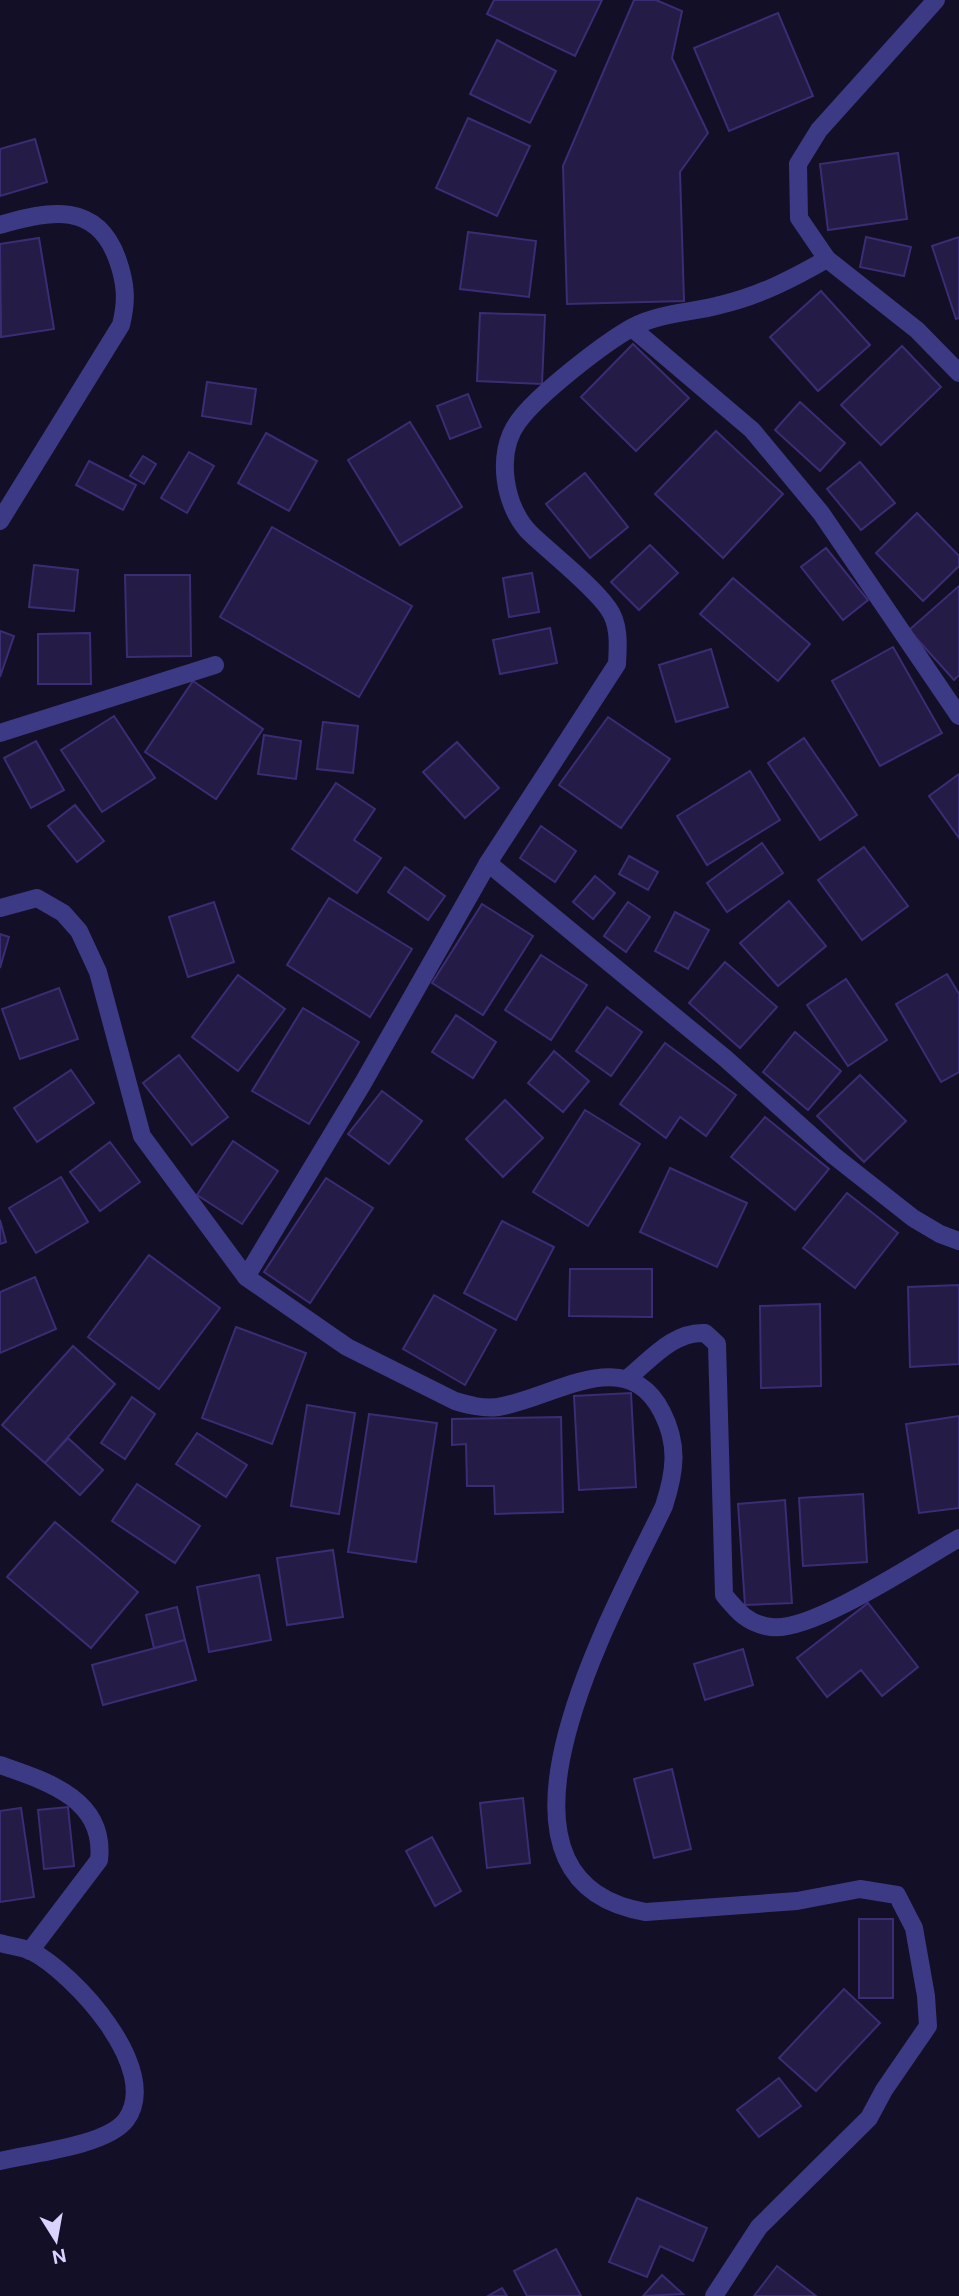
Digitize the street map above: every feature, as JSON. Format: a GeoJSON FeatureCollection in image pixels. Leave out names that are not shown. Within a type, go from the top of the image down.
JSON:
{"type":"FeatureCollection","features":[{"type":"Feature","properties":{"kind":"street"},"geometry":{"type":"LineString","coordinates":[[936,0],[819,130],[797,164],[799,218],[827,259],[917,330],[959,373]]}},
{"type":"Feature","properties":{"kind":"street"},"geometry":{"type":"LineString","coordinates":[[0,225],[36,214],[62,214],[98,226],[113,247],[124,279],[127,301],[121,325],[0,521]]}},
{"type":"Feature","properties":{"kind":"street"},"geometry":{"type":"LineString","coordinates":[[246,1277],[363,1083],[488,863],[617,664],[618,635],[609,608],[524,527],[506,487],[506,452],[517,422],[558,382],[632,328],[669,314],[720,306],[779,286],[827,259]]}},
{"type":"Feature","properties":{"kind":"street"},"geometry":{"type":"LineString","coordinates":[[632,328],[752,430],[821,513],[959,716]]}},
{"type":"Feature","properties":{"kind":"street"},"geometry":{"type":"LineString","coordinates":[[0,733],[215,665]]}},
{"type":"Feature","properties":{"kind":"street"},"geometry":{"type":"LineString","coordinates":[[488,863],[725,1058],[833,1155],[913,1218],[940,1234],[959,1241]]}},
{"type":"Feature","properties":{"kind":"street"},"geometry":{"type":"LineString","coordinates":[[0,908],[37,898],[62,913],[79,931],[98,972],[142,1136],[246,1277],[347,1347],[424,1388],[474,1407],[497,1407],[602,1377],[628,1378],[645,1387],[659,1406],[670,1428],[675,1454],[664,1506],[592,1659],[572,1708],[561,1751],[557,1793],[560,1833],[569,1862],[581,1881],[599,1898],[625,1909],[646,1912],[797,1901],[860,1889],[897,1895],[914,1928],[926,1996],[928,2026],[884,2090],[869,2118],[759,2227],[714,2296]]}},
{"type":"Feature","properties":{"kind":"street"},"geometry":{"type":"LineString","coordinates":[[628,1378],[679,1336],[705,1333],[717,1344],[724,1595],[742,1618],[772,1628],[809,1622],[959,1538]]}},
{"type":"Feature","properties":{"kind":"street"},"geometry":{"type":"LineString","coordinates":[[0,1765],[67,1791],[94,1825],[101,1842],[99,1860],[30,1951]]}},
{"type":"Feature","properties":{"kind":"street"},"geometry":{"type":"LineString","coordinates":[[0,1943],[30,1951],[59,1970],[87,1997],[114,2034],[131,2067],[135,2089],[133,2107],[125,2121],[110,2134],[0,2161]]}},
{"type":"Feature","properties":{"kind":"building"},"geometry":{"type":"Polygon","coordinates":[[[494,0],[602,0],[575,56],[487,14],[494,0]]]}},
{"type":"Feature","properties":{"kind":"building"},"geometry":{"type":"Polygon","coordinates":[[[634,0],[656,0],[682,11],[672,58],[708,133],[680,172],[684,301],[567,304],[563,166],[634,0]]]}},
{"type":"Feature","properties":{"kind":"building"},"geometry":{"type":"Polygon","coordinates":[[[778,13],[813,96],[729,131],[694,48],[778,13]]]}},
{"type":"Feature","properties":{"kind":"building"},"geometry":{"type":"Polygon","coordinates":[[[497,40],[556,71],[530,123],[470,94],[497,40]]]}},
{"type":"Feature","properties":{"kind":"building"},"geometry":{"type":"Polygon","coordinates":[[[468,118],[530,146],[497,216],[436,188],[468,118]]]}},
{"type":"Feature","properties":{"kind":"building"},"geometry":{"type":"Polygon","coordinates":[[[35,139],[47,182],[0,196],[0,149],[35,139]]]}},
{"type":"Feature","properties":{"kind":"building"},"geometry":{"type":"Polygon","coordinates":[[[898,153],[907,219],[828,230],[820,164],[898,153]]]}},
{"type":"Feature","properties":{"kind":"building"},"geometry":{"type":"Polygon","coordinates":[[[468,232],[536,241],[529,297],[460,289],[468,232]]]}},
{"type":"Feature","properties":{"kind":"building"},"geometry":{"type":"Polygon","coordinates":[[[866,237],[911,247],[904,276],[860,267],[866,237]]]}},
{"type":"Feature","properties":{"kind":"building"},"geometry":{"type":"Polygon","coordinates":[[[959,237],[959,318],[956,319],[932,246],[959,237]]]}},
{"type":"Feature","properties":{"kind":"building"},"geometry":{"type":"Polygon","coordinates":[[[39,238],[54,329],[1,337],[0,244],[39,238]]]}},
{"type":"Feature","properties":{"kind":"building"},"geometry":{"type":"Polygon","coordinates":[[[821,291],[870,345],[818,391],[770,337],[821,291]]]}},
{"type":"Feature","properties":{"kind":"building"},"geometry":{"type":"Polygon","coordinates":[[[480,313],[545,315],[542,384],[477,381],[480,313]]]}},
{"type":"Feature","properties":{"kind":"building"},"geometry":{"type":"Polygon","coordinates":[[[633,344],[689,398],[636,451],[581,397],[633,344]]]}},
{"type":"Feature","properties":{"kind":"building"},"geometry":{"type":"Polygon","coordinates":[[[902,346],[941,387],[881,445],[841,405],[902,346]]]}},
{"type":"Feature","properties":{"kind":"building"},"geometry":{"type":"Polygon","coordinates":[[[207,382],[256,389],[251,424],[202,416],[207,382]]]}},
{"type":"Feature","properties":{"kind":"building"},"geometry":{"type":"Polygon","coordinates":[[[468,394],[481,427],[450,439],[437,406],[468,394]]]}},
{"type":"Feature","properties":{"kind":"building"},"geometry":{"type":"Polygon","coordinates":[[[800,402],[845,443],[820,471],[775,430],[800,402]]]}},
{"type":"Feature","properties":{"kind":"building"},"geometry":{"type":"Polygon","coordinates":[[[410,422],[462,507],[400,545],[348,460],[410,422]]]}},
{"type":"Feature","properties":{"kind":"building"},"geometry":{"type":"Polygon","coordinates":[[[716,431],[783,494],[723,558],[655,494],[716,431]]]}},
{"type":"Feature","properties":{"kind":"building"},"geometry":{"type":"Polygon","coordinates":[[[266,433],[317,461],[289,511],[238,483],[266,433]]]}},
{"type":"Feature","properties":{"kind":"building"},"geometry":{"type":"Polygon","coordinates":[[[189,452],[214,466],[187,513],[161,498],[189,452]]]}},
{"type":"Feature","properties":{"kind":"building"},"geometry":{"type":"Polygon","coordinates":[[[143,456],[156,464],[144,484],[130,476],[143,456]]]}},
{"type":"Feature","properties":{"kind":"building"},"geometry":{"type":"Polygon","coordinates":[[[89,461],[136,485],[123,510],[76,485],[89,461]]]}},
{"type":"Feature","properties":{"kind":"building"},"geometry":{"type":"Polygon","coordinates":[[[860,462],[895,503],[861,530],[827,489],[860,462]]]}},
{"type":"Feature","properties":{"kind":"building"},"geometry":{"type":"Polygon","coordinates":[[[585,473],[628,527],[590,558],[546,504],[585,473]]]}},
{"type":"Feature","properties":{"kind":"building"},"geometry":{"type":"Polygon","coordinates":[[[917,513],[959,556],[959,566],[923,601],[876,553],[917,513]]]}},
{"type":"Feature","properties":{"kind":"building"},"geometry":{"type":"Polygon","coordinates":[[[272,527],[412,606],[359,697],[220,617],[272,527]]]}},
{"type":"Feature","properties":{"kind":"building"},"geometry":{"type":"Polygon","coordinates":[[[650,545],[678,573],[639,610],[611,582],[650,545]]]}},
{"type":"Feature","properties":{"kind":"building"},"geometry":{"type":"Polygon","coordinates":[[[826,548],[868,600],[843,620],[801,567],[826,548]]]}},
{"type":"Feature","properties":{"kind":"building"},"geometry":{"type":"Polygon","coordinates":[[[34,565],[78,570],[74,611],[29,607],[34,565]]]}},
{"type":"Feature","properties":{"kind":"building"},"geometry":{"type":"Polygon","coordinates":[[[532,573],[539,612],[509,617],[503,578],[532,573]]]}},
{"type":"Feature","properties":{"kind":"building"},"geometry":{"type":"Polygon","coordinates":[[[125,575],[190,575],[191,656],[127,657],[125,575]]]}},
{"type":"Feature","properties":{"kind":"building"},"geometry":{"type":"Polygon","coordinates":[[[733,578],[810,644],[778,681],[700,614],[733,578]]]}},
{"type":"Feature","properties":{"kind":"building"},"geometry":{"type":"Polygon","coordinates":[[[959,586],[959,675],[954,680],[909,630],[959,586]]]}},
{"type":"Feature","properties":{"kind":"building"},"geometry":{"type":"Polygon","coordinates":[[[550,628],[557,663],[500,674],[493,640],[550,628]]]}},
{"type":"Feature","properties":{"kind":"building"},"geometry":{"type":"Polygon","coordinates":[[[0,631],[14,636],[0,677],[0,631]]]}},
{"type":"Feature","properties":{"kind":"building"},"geometry":{"type":"Polygon","coordinates":[[[90,633],[91,684],[38,684],[38,634],[90,633]]]}},
{"type":"Feature","properties":{"kind":"building"},"geometry":{"type":"Polygon","coordinates":[[[893,647],[942,733],[880,766],[832,681],[893,647]]]}},
{"type":"Feature","properties":{"kind":"building"},"geometry":{"type":"Polygon","coordinates":[[[711,649],[728,707],[676,722],[659,665],[711,649]]]}},
{"type":"Feature","properties":{"kind":"building"},"geometry":{"type":"Polygon","coordinates":[[[193,681],[263,729],[216,799],[145,752],[193,681]]]}},
{"type":"Feature","properties":{"kind":"building"},"geometry":{"type":"Polygon","coordinates":[[[114,716],[155,778],[102,812],[61,750],[114,716]]]}},
{"type":"Feature","properties":{"kind":"building"},"geometry":{"type":"Polygon","coordinates":[[[608,717],[670,759],[621,828],[559,785],[608,717]]]}},
{"type":"Feature","properties":{"kind":"building"},"geometry":{"type":"Polygon","coordinates":[[[323,722],[358,726],[353,773],[317,769],[323,722]]]}},
{"type":"Feature","properties":{"kind":"building"},"geometry":{"type":"Polygon","coordinates":[[[264,735],[301,741],[296,779],[258,774],[264,735]]]}},
{"type":"Feature","properties":{"kind":"building"},"geometry":{"type":"Polygon","coordinates":[[[804,738],[857,815],[820,840],[768,763],[804,738]]]}},
{"type":"Feature","properties":{"kind":"building"},"geometry":{"type":"Polygon","coordinates":[[[36,741],[64,790],[31,808],[4,758],[36,741]]]}},
{"type":"Feature","properties":{"kind":"building"},"geometry":{"type":"Polygon","coordinates":[[[457,742],[499,788],[465,818],[423,772],[457,742]]]}},
{"type":"Feature","properties":{"kind":"building"},"geometry":{"type":"Polygon","coordinates":[[[750,771],[780,820],[707,865],[677,816],[750,771]]]}},
{"type":"Feature","properties":{"kind":"building"},"geometry":{"type":"Polygon","coordinates":[[[959,774],[959,838],[929,796],[959,774]]]}},
{"type":"Feature","properties":{"kind":"building"},"geometry":{"type":"Polygon","coordinates":[[[336,783],[375,809],[354,840],[381,858],[357,893],[292,849],[336,783]]]}},
{"type":"Feature","properties":{"kind":"building"},"geometry":{"type":"Polygon","coordinates":[[[75,805],[104,841],[77,862],[48,826],[75,805]]]}},
{"type":"Feature","properties":{"kind":"building"},"geometry":{"type":"Polygon","coordinates":[[[541,826],[576,851],[555,882],[520,858],[541,826]]]}},
{"type":"Feature","properties":{"kind":"building"},"geometry":{"type":"Polygon","coordinates":[[[762,843],[783,873],[727,912],[707,883],[762,843]]]}},
{"type":"Feature","properties":{"kind":"building"},"geometry":{"type":"Polygon","coordinates":[[[864,847],[908,906],[862,940],[818,880],[864,847]]]}},
{"type":"Feature","properties":{"kind":"building"},"geometry":{"type":"Polygon","coordinates":[[[629,856],[658,872],[648,890],[619,874],[629,856]]]}},
{"type":"Feature","properties":{"kind":"building"},"geometry":{"type":"Polygon","coordinates":[[[405,867],[445,896],[428,920],[388,892],[405,867]]]}},
{"type":"Feature","properties":{"kind":"building"},"geometry":{"type":"Polygon","coordinates":[[[595,876],[615,893],[593,919],[573,902],[595,876]]]}},
{"type":"Feature","properties":{"kind":"building"},"geometry":{"type":"Polygon","coordinates":[[[329,898],[412,949],[370,1017],[287,965],[329,898]]]}},
{"type":"Feature","properties":{"kind":"building"},"geometry":{"type":"Polygon","coordinates":[[[789,901],[826,946],[778,986],[740,943],[789,901]]]}},
{"type":"Feature","properties":{"kind":"building"},"geometry":{"type":"Polygon","coordinates":[[[214,902],[234,962],[188,977],[169,917],[214,902]]]}},
{"type":"Feature","properties":{"kind":"building"},"geometry":{"type":"Polygon","coordinates":[[[628,902],[650,917],[626,952],[604,936],[628,902]]]}},
{"type":"Feature","properties":{"kind":"building"},"geometry":{"type":"Polygon","coordinates":[[[482,904],[533,936],[483,1015],[432,983],[482,904]]]}},
{"type":"Feature","properties":{"kind":"building"},"geometry":{"type":"Polygon","coordinates":[[[675,912],[709,930],[688,969],[655,951],[675,912]]]}},
{"type":"Feature","properties":{"kind":"building"},"geometry":{"type":"Polygon","coordinates":[[[0,934],[9,937],[0,968],[0,934]]]}},
{"type":"Feature","properties":{"kind":"building"},"geometry":{"type":"Polygon","coordinates":[[[541,955],[587,985],[551,1040],[505,1010],[541,955]]]}},
{"type":"Feature","properties":{"kind":"building"},"geometry":{"type":"Polygon","coordinates":[[[725,962],[777,1007],[740,1048],[689,1003],[725,962]]]}},
{"type":"Feature","properties":{"kind":"building"},"geometry":{"type":"Polygon","coordinates":[[[947,974],[959,994],[959,1072],[941,1082],[896,1004],[947,974]]]}},
{"type":"Feature","properties":{"kind":"building"},"geometry":{"type":"Polygon","coordinates":[[[238,975],[285,1009],[238,1071],[192,1037],[238,975]]]}},
{"type":"Feature","properties":{"kind":"building"},"geometry":{"type":"Polygon","coordinates":[[[846,979],[887,1040],[848,1066],[807,1005],[846,979]]]}},
{"type":"Feature","properties":{"kind":"building"},"geometry":{"type":"Polygon","coordinates":[[[59,988],[78,1039],[20,1059],[2,1009],[59,988]]]}},
{"type":"Feature","properties":{"kind":"building"},"geometry":{"type":"Polygon","coordinates":[[[607,1007],[642,1032],[611,1076],[576,1051],[607,1007]]]}},
{"type":"Feature","properties":{"kind":"building"},"geometry":{"type":"Polygon","coordinates":[[[303,1008],[359,1042],[309,1124],[252,1091],[303,1008]]]}},
{"type":"Feature","properties":{"kind":"building"},"geometry":{"type":"Polygon","coordinates":[[[456,1015],[496,1042],[473,1078],[432,1052],[456,1015]]]}},
{"type":"Feature","properties":{"kind":"building"},"geometry":{"type":"Polygon","coordinates":[[[795,1032],[841,1071],[808,1110],[763,1072],[795,1032]]]}},
{"type":"Feature","properties":{"kind":"building"},"geometry":{"type":"Polygon","coordinates":[[[665,1043],[736,1095],[706,1136],[680,1117],[666,1138],[620,1104],[665,1043]]]}},
{"type":"Feature","properties":{"kind":"building"},"geometry":{"type":"Polygon","coordinates":[[[554,1051],[589,1081],[563,1112],[528,1083],[554,1051]]]}},
{"type":"Feature","properties":{"kind":"building"},"geometry":{"type":"Polygon","coordinates":[[[179,1055],[228,1117],[192,1145],[143,1083],[179,1055]]]}},
{"type":"Feature","properties":{"kind":"building"},"geometry":{"type":"Polygon","coordinates":[[[71,1070],[94,1103],[37,1142],[14,1108],[71,1070]]]}},
{"type":"Feature","properties":{"kind":"building"},"geometry":{"type":"Polygon","coordinates":[[[860,1075],[906,1121],[864,1162],[817,1116],[860,1075]]]}},
{"type":"Feature","properties":{"kind":"building"},"geometry":{"type":"Polygon","coordinates":[[[382,1091],[422,1121],[389,1164],[348,1134],[382,1091]]]}},
{"type":"Feature","properties":{"kind":"building"},"geometry":{"type":"Polygon","coordinates":[[[505,1100],[543,1138],[503,1177],[466,1139],[505,1100]]]}},
{"type":"Feature","properties":{"kind":"building"},"geometry":{"type":"Polygon","coordinates":[[[585,1110],[640,1144],[588,1226],[533,1192],[585,1110]]]}},
{"type":"Feature","properties":{"kind":"building"},"geometry":{"type":"Polygon","coordinates":[[[765,1117],[829,1169],[795,1210],[731,1157],[765,1117]]]}},
{"type":"Feature","properties":{"kind":"building"},"geometry":{"type":"Polygon","coordinates":[[[233,1141],[278,1171],[242,1224],[197,1195],[233,1141]]]}},
{"type":"Feature","properties":{"kind":"building"},"geometry":{"type":"Polygon","coordinates":[[[110,1142],[140,1182],[100,1211],[70,1172],[110,1142]]]}},
{"type":"Feature","properties":{"kind":"building"},"geometry":{"type":"Polygon","coordinates":[[[670,1168],[747,1203],[717,1267],[640,1232],[670,1168]]]}},
{"type":"Feature","properties":{"kind":"building"},"geometry":{"type":"Polygon","coordinates":[[[61,1177],[88,1222],[36,1253],[9,1208],[61,1177]]]}},
{"type":"Feature","properties":{"kind":"building"},"geometry":{"type":"Polygon","coordinates":[[[326,1178],[373,1208],[310,1303],[264,1272],[326,1178]]]}},
{"type":"Feature","properties":{"kind":"building"},"geometry":{"type":"Polygon","coordinates":[[[847,1193],[898,1233],[855,1288],[803,1248],[847,1193]]]}},
{"type":"Feature","properties":{"kind":"building"},"geometry":{"type":"Polygon","coordinates":[[[0,1220],[6,1242],[0,1244],[0,1220]]]}},
{"type":"Feature","properties":{"kind":"building"},"geometry":{"type":"Polygon","coordinates":[[[502,1221],[554,1247],[516,1320],[464,1293],[502,1221]]]}},
{"type":"Feature","properties":{"kind":"building"},"geometry":{"type":"Polygon","coordinates":[[[149,1255],[220,1308],[159,1389],[88,1337],[149,1255]]]}},
{"type":"Feature","properties":{"kind":"building"},"geometry":{"type":"Polygon","coordinates":[[[570,1269],[652,1269],[652,1317],[569,1316],[570,1269]]]}},
{"type":"Feature","properties":{"kind":"building"},"geometry":{"type":"Polygon","coordinates":[[[35,1277],[56,1329],[0,1353],[0,1292],[35,1277]]]}},
{"type":"Feature","properties":{"kind":"building"},"geometry":{"type":"Polygon","coordinates":[[[959,1285],[959,1364],[910,1367],[908,1287],[959,1285]]]}},
{"type":"Feature","properties":{"kind":"building"},"geometry":{"type":"Polygon","coordinates":[[[434,1295],[496,1330],[465,1385],[403,1349],[434,1295]]]}},
{"type":"Feature","properties":{"kind":"building"},"geometry":{"type":"Polygon","coordinates":[[[820,1304],[821,1386],[761,1388],[760,1306],[820,1304]]]}},
{"type":"Feature","properties":{"kind":"building"},"geometry":{"type":"Polygon","coordinates":[[[236,1327],[306,1353],[272,1444],[202,1418],[236,1327]]]}},
{"type":"Feature","properties":{"kind":"building"},"geometry":{"type":"Polygon","coordinates":[[[73,1346],[115,1384],[45,1463],[2,1425],[73,1346]]]}},
{"type":"Feature","properties":{"kind":"building"},"geometry":{"type":"Polygon","coordinates":[[[631,1393],[636,1487],[579,1490],[574,1396],[631,1393]]]}},
{"type":"Feature","properties":{"kind":"building"},"geometry":{"type":"Polygon","coordinates":[[[132,1397],[155,1414],[125,1459],[101,1443],[132,1397]]]}},
{"type":"Feature","properties":{"kind":"building"},"geometry":{"type":"Polygon","coordinates":[[[307,1405],[355,1413],[339,1514],[291,1506],[307,1405]]]}},
{"type":"Feature","properties":{"kind":"building"},"geometry":{"type":"Polygon","coordinates":[[[369,1414],[437,1423],[416,1562],[348,1552],[369,1414]]]}},
{"type":"Feature","properties":{"kind":"building"},"geometry":{"type":"Polygon","coordinates":[[[959,1416],[959,1508],[919,1513],[906,1424],[959,1416]]]}},
{"type":"Feature","properties":{"kind":"building"},"geometry":{"type":"Polygon","coordinates":[[[561,1417],[563,1512],[495,1514],[494,1486],[467,1486],[466,1444],[452,1445],[452,1419],[561,1417]]]}},
{"type":"Feature","properties":{"kind":"building"},"geometry":{"type":"Polygon","coordinates":[[[197,1433],[247,1465],[226,1497],[176,1464],[197,1433]]]}},
{"type":"Feature","properties":{"kind":"building"},"geometry":{"type":"Polygon","coordinates":[[[68,1438],[103,1470],[80,1495],[45,1463],[68,1438]]]}},
{"type":"Feature","properties":{"kind":"building"},"geometry":{"type":"Polygon","coordinates":[[[137,1484],[200,1526],[175,1563],[112,1521],[137,1484]]]}},
{"type":"Feature","properties":{"kind":"building"},"geometry":{"type":"Polygon","coordinates":[[[863,1494],[867,1562],[803,1566],[799,1498],[863,1494]]]}},
{"type":"Feature","properties":{"kind":"building"},"geometry":{"type":"Polygon","coordinates":[[[785,1500],[792,1603],[745,1605],[738,1504],[785,1500]]]}},
{"type":"Feature","properties":{"kind":"building"},"geometry":{"type":"Polygon","coordinates":[[[55,1522],[138,1592],[91,1648],[7,1577],[55,1522]]]}},
{"type":"Feature","properties":{"kind":"building"},"geometry":{"type":"Polygon","coordinates":[[[333,1550],[343,1617],[287,1625],[277,1558],[333,1550]]]}},
{"type":"Feature","properties":{"kind":"building"},"geometry":{"type":"Polygon","coordinates":[[[259,1575],[271,1640],[209,1652],[197,1587],[259,1575]]]}},
{"type":"Feature","properties":{"kind":"building"},"geometry":{"type":"Polygon","coordinates":[[[868,1603],[918,1667],[882,1696],[861,1670],[827,1697],[797,1658],[868,1603]]]}},
{"type":"Feature","properties":{"kind":"building"},"geometry":{"type":"Polygon","coordinates":[[[177,1607],[185,1640],[154,1648],[146,1615],[177,1607]]]}},
{"type":"Feature","properties":{"kind":"building"},"geometry":{"type":"Polygon","coordinates":[[[185,1640],[196,1680],[103,1705],[92,1665],[185,1640]]]}},
{"type":"Feature","properties":{"kind":"building"},"geometry":{"type":"Polygon","coordinates":[[[743,1649],[753,1685],[705,1700],[694,1664],[743,1649]]]}},
{"type":"Feature","properties":{"kind":"building"},"geometry":{"type":"Polygon","coordinates":[[[672,1769],[691,1849],[654,1858],[634,1779],[672,1769]]]}},
{"type":"Feature","properties":{"kind":"building"},"geometry":{"type":"Polygon","coordinates":[[[523,1798],[530,1863],[487,1868],[480,1803],[523,1798]]]}},
{"type":"Feature","properties":{"kind":"building"},"geometry":{"type":"Polygon","coordinates":[[[68,1807],[74,1866],[44,1869],[38,1810],[68,1807]]]}},
{"type":"Feature","properties":{"kind":"building"},"geometry":{"type":"Polygon","coordinates":[[[21,1808],[34,1897],[0,1902],[0,1811],[21,1808]]]}},
{"type":"Feature","properties":{"kind":"building"},"geometry":{"type":"Polygon","coordinates":[[[432,1837],[461,1891],[435,1906],[406,1851],[432,1837]]]}},
{"type":"Feature","properties":{"kind":"building"},"geometry":{"type":"Polygon","coordinates":[[[859,1919],[893,1919],[893,1998],[859,1998],[859,1919]]]}},
{"type":"Feature","properties":{"kind":"building"},"geometry":{"type":"Polygon","coordinates":[[[844,1989],[880,2023],[816,2091],[779,2058],[844,1989]]]}},
{"type":"Feature","properties":{"kind":"building"},"geometry":{"type":"Polygon","coordinates":[[[779,2078],[801,2106],[759,2137],[737,2110],[779,2078]]]}},
{"type":"Feature","properties":{"kind":"building"},"geometry":{"type":"Polygon","coordinates":[[[637,2198],[707,2228],[693,2261],[660,2246],[647,2277],[609,2262],[637,2198]]]}},
{"type":"Feature","properties":{"kind":"building"},"geometry":{"type":"Polygon","coordinates":[[[556,2249],[581,2296],[527,2296],[514,2271],[556,2249]]]}},
{"type":"Feature","properties":{"kind":"building"},"geometry":{"type":"Polygon","coordinates":[[[777,2266],[816,2296],[754,2296],[777,2266]]]}},
{"type":"Feature","properties":{"kind":"building"},"geometry":{"type":"Polygon","coordinates":[[[662,2275],[683,2294],[643,2296],[662,2275]]]}},
{"type":"Feature","properties":{"kind":"building"},"geometry":{"type":"Polygon","coordinates":[[[502,2288],[507,2296],[488,2296],[502,2288]]]}}]}
